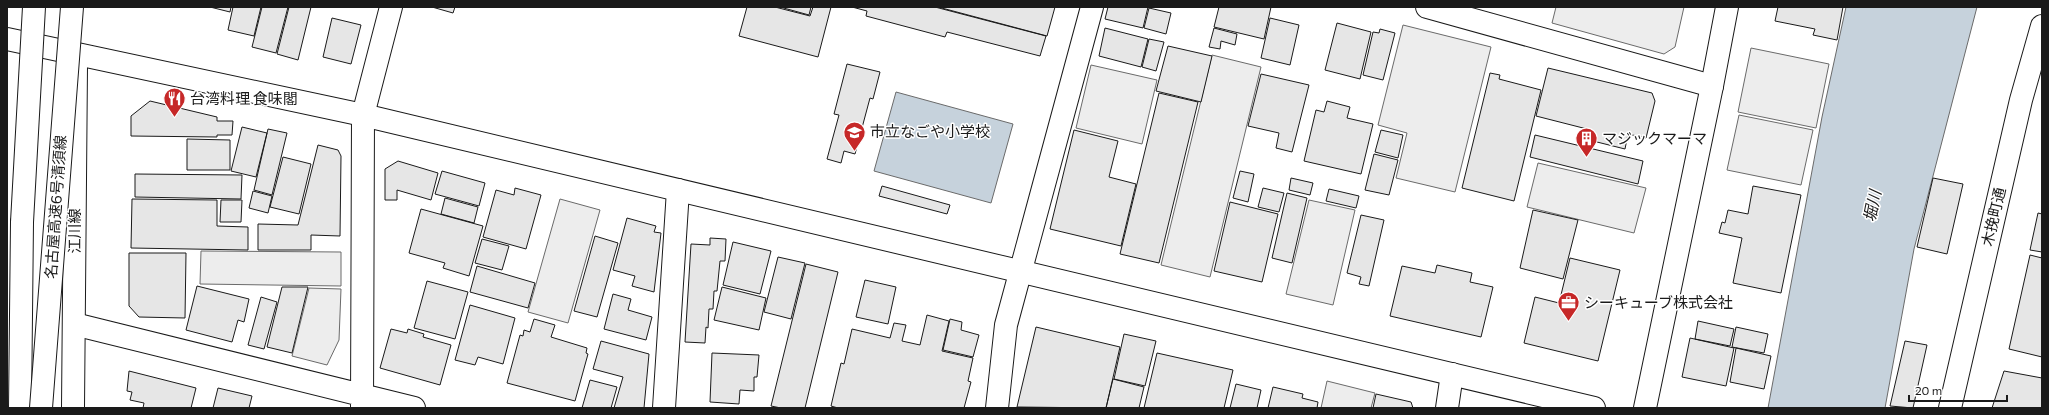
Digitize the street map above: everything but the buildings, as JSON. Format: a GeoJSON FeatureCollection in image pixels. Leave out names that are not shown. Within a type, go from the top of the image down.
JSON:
{"type":"FeatureCollection","features":[{"type":"Feature","properties":{"kind":"main road"},"geometry":{"type":"LineString","coordinates":[[20,408],[22,222],[34,7]]}},
{"type":"Feature","properties":{"kind":"main road","name":"名古屋高速6号清須線"},"geometry":{"type":"LineString","coordinates":[[41,408],[72,7]]}},
{"type":"Feature","properties":{"kind":"main road","name":"江川線"},"geometry":{"type":"LineString","coordinates":[[73,408],[77,53],[81,7]]}},
{"type":"Feature","properties":{"kind":"main road"},"geometry":{"type":"LineString","coordinates":[[362,402],[363,115],[391,7]]}},
{"type":"Feature","properties":{"kind":"main road"},"geometry":{"type":"LineString","coordinates":[[997,408],[1006,325],[1022,273],[1092,7]]}},
{"type":"Feature","properties":{"kind":"main road"},"geometry":{"type":"LineString","coordinates":[[1427,7],[1712,86]]}},
{"type":"Feature","properties":{"kind":"main road"},"geometry":{"type":"LineString","coordinates":[[1644,408],[1712,86],[1727,7]]}},
{"type":"Feature","properties":{"kind":"main road","name":"木挽町通"},"geometry":{"type":"LineString","coordinates":[[1950,408],[2021,100],[2042,26]]}},
{"type":"Feature","properties":{"kind":"main road"},"geometry":{"type":"LineString","coordinates":[[7,39],[363,115],[1594,408]]}},
{"type":"Feature","properties":{"kind":"main road"},"geometry":{"type":"LineString","coordinates":[[664,408],[678,190]]}},
{"type":"Feature","properties":{"kind":"main road"},"geometry":{"type":"LineString","coordinates":[[74,324],[362,402],[414,408]]}},
{"type":"Feature","properties":{"kind":"main road"},"geometry":{"type":"LineString","coordinates":[[1447,408],[1452,374]]}},
{"type":"Feature","properties":{"kind":"shaded area"},"geometry":{"type":"Polygon","coordinates":[[[1556,7],[1684,7],[1675,47],[1664,54],[1552,23],[1556,7]]]}},
{"type":"Feature","properties":{"kind":"shaded area"},"geometry":{"type":"Polygon","coordinates":[[[1403,25],[1491,47],[1455,192],[1396,178],[1407,133],[1378,125],[1403,25]]]}},
{"type":"Feature","properties":{"kind":"shaded area"},"geometry":{"type":"Polygon","coordinates":[[[1751,48],[1829,64],[1816,128],[1738,112],[1751,48]]]}},
{"type":"Feature","properties":{"kind":"shaded area"},"geometry":{"type":"Polygon","coordinates":[[[1212,55],[1261,67],[1210,277],[1161,265],[1212,55]]]}},
{"type":"Feature","properties":{"kind":"shaded area"},"geometry":{"type":"Polygon","coordinates":[[[1091,65],[1157,80],[1142,144],[1076,128],[1091,65]]]}},
{"type":"Feature","properties":{"kind":"shaded area"},"geometry":{"type":"Polygon","coordinates":[[[1739,115],[1813,130],[1801,185],[1727,170],[1739,115]]]}},
{"type":"Feature","properties":{"kind":"shaded area"},"geometry":{"type":"Polygon","coordinates":[[[1538,163],[1646,188],[1634,233],[1527,207],[1538,163]]]}},
{"type":"Feature","properties":{"kind":"shaded area"},"geometry":{"type":"Polygon","coordinates":[[[560,199],[600,210],[568,323],[528,312],[560,199]]]}},
{"type":"Feature","properties":{"kind":"shaded area"},"geometry":{"type":"Polygon","coordinates":[[[1309,200],[1355,210],[1333,305],[1286,294],[1309,200]]]}},
{"type":"Feature","properties":{"kind":"shaded area"},"geometry":{"type":"Polygon","coordinates":[[[201,251],[341,252],[341,286],[200,284],[201,251]]]}},
{"type":"Feature","properties":{"kind":"shaded area"},"geometry":{"type":"Polygon","coordinates":[[[309,288],[341,289],[339,340],[327,365],[292,356],[309,288]]]}},
{"type":"Feature","properties":{"kind":"shaded area"},"geometry":{"type":"Polygon","coordinates":[[[1327,381],[1375,393],[1371,408],[1321,408],[1327,381]]]}},
{"type":"Feature","properties":{"kind":"water","name":"堀川"},"geometry":{"type":"Polygon","coordinates":[[[1846,7],[1977,7],[1914,249],[1885,408],[1768,408],[1822,117],[1846,7]]]}},
{"type":"Feature","properties":{"kind":"water"},"geometry":{"type":"Polygon","coordinates":[[[896,92],[1013,124],[991,203],[874,171],[896,92]]]}},
{"type":"Feature","properties":{"kind":"place","name":"台湾料理 食味閣"},"geometry":{"type":"Point","coordinates":[174,118]}},
{"type":"Feature","properties":{"kind":"place","name":"市立なごや小学校"},"geometry":{"type":"Point","coordinates":[855,152]}},
{"type":"Feature","properties":{"kind":"place","name":"マジックマーマ"},"geometry":{"type":"Point","coordinates":[1587,158]}},
{"type":"Feature","properties":{"kind":"place","name":"シーキューブ株式会社"},"geometry":{"type":"Point","coordinates":[1568,322]}}]}
